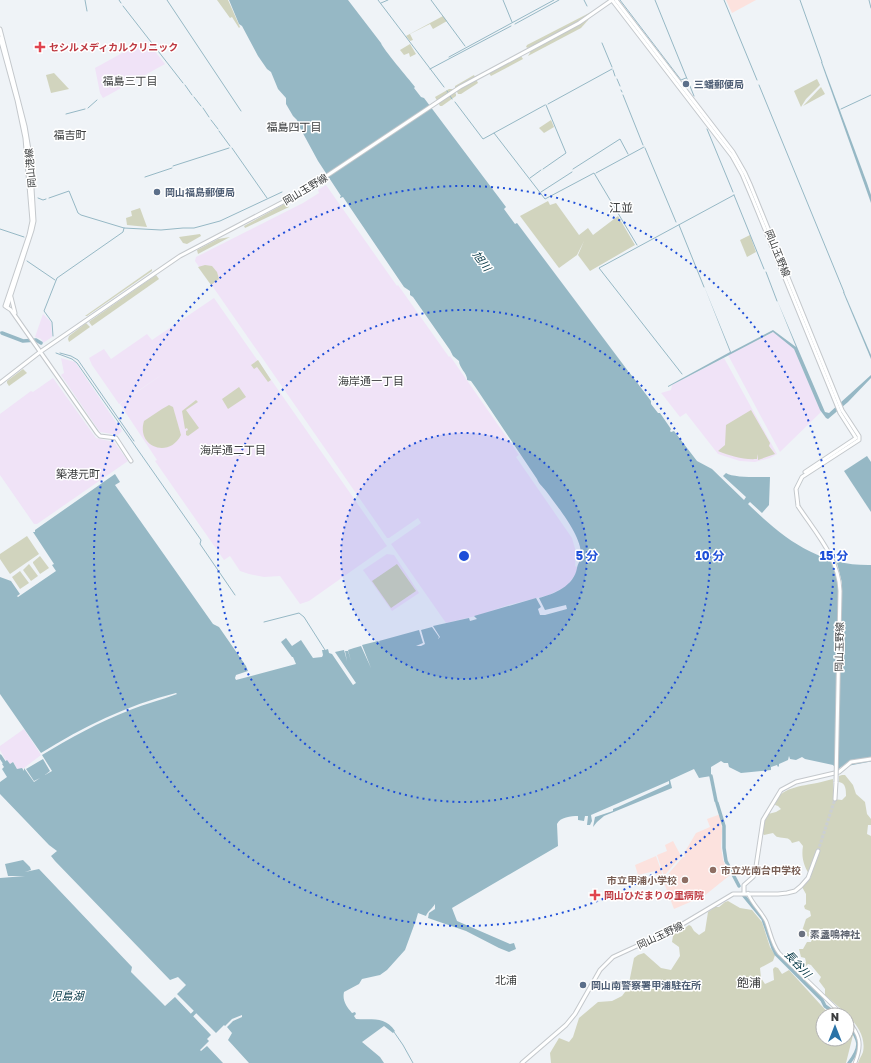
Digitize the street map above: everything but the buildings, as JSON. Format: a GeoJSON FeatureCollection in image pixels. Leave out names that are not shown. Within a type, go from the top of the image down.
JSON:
{"type":"FeatureCollection","features":[{"type":"Feature","properties":{"kind":"main road","name":"岡山玉野線"},"geometry":{"type":"LineString","coordinates":[[0,383],[40,352],[180,256],[308,189],[443,97],[488,71],[579,23],[612,0],[711,128],[738,166],[840,413],[856,438],[800,476],[794,488],[794,498],[798,506],[832,558],[839,576],[840,591],[835,799]]}},
{"type":"Feature","properties":{"kind":"main road","name":"岡山玉野線"},"geometry":{"type":"LineString","coordinates":[[616,0],[733,152],[741,165],[842,410],[859,436],[859,440],[802,477],[796,489],[798,506]]}},
{"type":"Feature","properties":{"kind":"main road","name":"岡山港線"},"geometry":{"type":"LineString","coordinates":[[0,29],[25,126],[30,156],[34,218],[32,230],[6,306]]}},
{"type":"Feature","properties":{"kind":"main road","name":"岡山港線"},"geometry":{"type":"LineString","coordinates":[[0,38],[19,106],[25,138],[32,221],[29,235],[6,306]]}},
{"type":"Feature","properties":{"kind":"main road"},"geometry":{"type":"LineString","coordinates":[[11,295],[12,305],[17,319]]}},
{"type":"Feature","properties":{"kind":"main road"},"geometry":{"type":"LineString","coordinates":[[6,306],[34,342],[97,433],[100,436],[116,438],[131,461]]}},
{"type":"Feature","properties":{"kind":"main road"},"geometry":{"type":"LineString","coordinates":[[744,893],[744,885],[753,877],[755,870],[762,820],[780,790],[796,782],[839,772],[851,762],[871,759]]}},
{"type":"Feature","properties":{"kind":"main road","name":"岡山玉野線"},"geometry":{"type":"LineString","coordinates":[[522,1063],[566,1025],[600,970],[611,958],[676,928],[735,893],[787,894],[795,891],[808,878],[818,851]]}},
{"type":"Feature","properties":{"kind":"main road"},"geometry":{"type":"LineString","coordinates":[[748,894],[765,920],[779,954],[835,1007]]}},
{"type":"Feature","properties":{"kind":"main road"},"geometry":{"type":"LineString","coordinates":[[855,1031],[860,1039],[859,1052],[855,1063]]}},
{"type":"Feature","properties":{"kind":"shaded area"},"geometry":{"type":"Polygon","coordinates":[[[726,0],[756,0],[732,13],[726,0]]]}},
{"type":"Feature","properties":{"kind":"shaded area"},"geometry":{"type":"Polygon","coordinates":[[[146,40],[165,64],[103,98],[100,93],[95,68],[146,40]]]}},
{"type":"Feature","properties":{"kind":"shaded area"},"geometry":{"type":"Polygon","coordinates":[[[326,185],[397,286],[398,285],[449,357],[450,356],[519,455],[516,457],[572,538],[576,552],[575,566],[577,567],[577,572],[567,586],[549,595],[446,623],[391,544],[421,523],[418,518],[387,538],[195,261],[196,257],[303,203],[319,193],[318,190],[326,185]]]}},
{"type":"Feature","properties":{"kind":"shaded area"},"geometry":{"type":"Polygon","coordinates":[[[214,298],[387,546],[309,601],[300,604],[280,576],[264,577],[249,574],[240,571],[230,556],[224,560],[155,461],[157,460],[120,404],[167,371],[119,404],[92,365],[89,358],[104,349],[111,359],[147,334],[152,340],[214,298]]]}},
{"type":"Feature","properties":{"kind":"shaded area"},"geometry":{"type":"Polygon","coordinates":[[[43,314],[51,322],[52,337],[43,343],[41,339],[35,337],[43,314]]]}},
{"type":"Feature","properties":{"kind":"shaded area"},"geometry":{"type":"Polygon","coordinates":[[[774,332],[794,349],[821,412],[780,452],[728,355],[774,332]]]}},
{"type":"Feature","properties":{"kind":"shaded area"},"geometry":{"type":"Polygon","coordinates":[[[61,358],[75,362],[122,431],[118,435],[100,432],[61,375],[64,373],[61,358]]]}},
{"type":"Feature","properties":{"kind":"shaded area"},"geometry":{"type":"Polygon","coordinates":[[[724,358],[777,454],[770,458],[755,462],[740,461],[718,454],[686,413],[680,417],[661,393],[671,390],[672,385],[724,358]]]}},
{"type":"Feature","properties":{"kind":"shaded area"},"geometry":{"type":"Polygon","coordinates":[[[53,378],[96,438],[114,442],[128,461],[37,524],[34,524],[0,475],[0,414],[31,391],[33,392],[53,378]]]}},
{"type":"Feature","properties":{"kind":"shaded area"},"geometry":{"type":"Polygon","coordinates":[[[387,554],[394,555],[419,593],[392,611],[363,570],[387,554]]]}},
{"type":"Feature","properties":{"kind":"shaded area"},"geometry":{"type":"Polygon","coordinates":[[[24,729],[41,755],[24,768],[18,770],[13,762],[10,764],[6,761],[0,750],[0,746],[24,729]]]}},
{"type":"Feature","properties":{"kind":"shaded area"},"geometry":{"type":"Polygon","coordinates":[[[718,815],[721,820],[721,847],[723,860],[730,875],[704,896],[674,909],[663,880],[683,857],[685,857],[684,854],[696,833],[710,827],[707,819],[718,815]]]}},
{"type":"Feature","properties":{"kind":"shaded area"},"geometry":{"type":"Polygon","coordinates":[[[673,841],[681,856],[664,876],[657,855],[667,851],[665,845],[673,841]]]}},
{"type":"Feature","properties":{"kind":"shaded area"},"geometry":{"type":"Polygon","coordinates":[[[656,856],[663,876],[658,879],[655,871],[638,875],[635,865],[656,856]]]}},
{"type":"Feature","properties":{"kind":"green space"},"geometry":{"type":"Polygon","coordinates":[[[217,0],[228,0],[240,27],[239,28],[232,17],[230,18],[217,0]]]}},
{"type":"Feature","properties":{"kind":"green space"},"geometry":{"type":"Polygon","coordinates":[[[595,10],[554,35],[528,48],[526,47],[527,45],[595,10]]]}},
{"type":"Feature","properties":{"kind":"green space"},"geometry":{"type":"Polygon","coordinates":[[[443,16],[447,21],[433,29],[430,24],[410,34],[413,40],[410,41],[406,36],[443,16]]]}},
{"type":"Feature","properties":{"kind":"green space"},"geometry":{"type":"Polygon","coordinates":[[[589,19],[581,28],[528,56],[531,51],[589,19]]]}},
{"type":"Feature","properties":{"kind":"green space"},"geometry":{"type":"Polygon","coordinates":[[[410,44],[416,54],[410,57],[409,53],[404,55],[400,50],[410,44]]]}},
{"type":"Feature","properties":{"kind":"green space"},"geometry":{"type":"Polygon","coordinates":[[[521,56],[523,59],[491,76],[488,72],[521,56]]]}},
{"type":"Feature","properties":{"kind":"green space"},"geometry":{"type":"Polygon","coordinates":[[[54,73],[69,89],[51,93],[46,75],[54,73]]]}},
{"type":"Feature","properties":{"kind":"green space"},"geometry":{"type":"Polygon","coordinates":[[[474,75],[478,83],[461,94],[458,94],[455,86],[474,75]]]}},
{"type":"Feature","properties":{"kind":"green space"},"geometry":{"type":"Polygon","coordinates":[[[817,79],[820,85],[806,99],[801,107],[794,91],[817,79]]]}},
{"type":"Feature","properties":{"kind":"green space"},"geometry":{"type":"Polygon","coordinates":[[[821,87],[825,94],[803,106],[821,87]]]}},
{"type":"Feature","properties":{"kind":"green space"},"geometry":{"type":"Polygon","coordinates":[[[449,89],[452,89],[456,96],[440,106],[435,97],[449,89]]]}},
{"type":"Feature","properties":{"kind":"green space"},"geometry":{"type":"Polygon","coordinates":[[[551,120],[554,127],[544,133],[539,128],[551,120]]]}},
{"type":"Feature","properties":{"kind":"green space"},"geometry":{"type":"Polygon","coordinates":[[[548,201],[550,205],[556,203],[579,235],[588,228],[593,235],[618,216],[635,245],[590,271],[578,255],[584,241],[577,255],[559,268],[520,216],[548,201]]]}},
{"type":"Feature","properties":{"kind":"green space"},"geometry":{"type":"Polygon","coordinates":[[[286,203],[289,207],[245,228],[244,226],[286,203]]]}},
{"type":"Feature","properties":{"kind":"green space"},"geometry":{"type":"Polygon","coordinates":[[[140,208],[147,227],[127,225],[126,218],[132,216],[131,211],[140,208]]]}},
{"type":"Feature","properties":{"kind":"green space"},"geometry":{"type":"Polygon","coordinates":[[[200,234],[201,236],[187,244],[183,243],[179,237],[200,234]]]}},
{"type":"Feature","properties":{"kind":"green space"},"geometry":{"type":"Polygon","coordinates":[[[750,235],[756,252],[747,257],[740,240],[750,235]]]}},
{"type":"Feature","properties":{"kind":"green space"},"geometry":{"type":"Polygon","coordinates":[[[230,237],[198,254],[197,250],[218,239],[230,237]]]}},
{"type":"Feature","properties":{"kind":"green space"},"geometry":{"type":"Polygon","coordinates":[[[205,265],[212,266],[217,272],[219,279],[211,285],[198,267],[205,265]]]}},
{"type":"Feature","properties":{"kind":"green space"},"geometry":{"type":"Polygon","coordinates":[[[152,269],[152,271],[85,316],[152,269]]]}},
{"type":"Feature","properties":{"kind":"green space"},"geometry":{"type":"Polygon","coordinates":[[[156,275],[159,279],[92,326],[89,322],[90,321],[156,275]]]}},
{"type":"Feature","properties":{"kind":"green space"},"geometry":{"type":"Polygon","coordinates":[[[86,323],[90,327],[69,342],[69,336],[86,323]]]}},
{"type":"Feature","properties":{"kind":"green space"},"geometry":{"type":"Polygon","coordinates":[[[258,360],[271,380],[268,382],[257,367],[254,369],[251,365],[258,360]]]}},
{"type":"Feature","properties":{"kind":"green space"},"geometry":{"type":"Polygon","coordinates":[[[23,369],[27,373],[9,386],[7,381],[23,369]]]}},
{"type":"Feature","properties":{"kind":"green space"},"geometry":{"type":"Polygon","coordinates":[[[239,387],[246,397],[228,409],[222,399],[239,387]]]}},
{"type":"Feature","properties":{"kind":"green space"},"geometry":{"type":"Polygon","coordinates":[[[196,400],[198,402],[186,410],[199,428],[188,436],[186,435],[186,431],[188,430],[187,428],[185,429],[182,411],[196,400]]]}},
{"type":"Feature","properties":{"kind":"green space"},"geometry":{"type":"Polygon","coordinates":[[[169,405],[173,407],[181,435],[176,442],[169,447],[155,447],[145,438],[143,430],[144,421],[169,405]]]}},
{"type":"Feature","properties":{"kind":"green space"},"geometry":{"type":"Polygon","coordinates":[[[751,410],[770,443],[769,446],[775,454],[758,460],[758,454],[757,459],[747,459],[718,451],[725,445],[726,425],[751,410]]]}},
{"type":"Feature","properties":{"kind":"green space"},"geometry":{"type":"Polygon","coordinates":[[[27,536],[39,554],[10,574],[0,559],[0,554],[27,536]]]}},
{"type":"Feature","properties":{"kind":"green space"},"geometry":{"type":"Polygon","coordinates":[[[40,556],[49,568],[40,574],[33,562],[40,556]]]}},
{"type":"Feature","properties":{"kind":"green space"},"geometry":{"type":"Polygon","coordinates":[[[29,564],[38,576],[31,581],[23,570],[29,564]]]}},
{"type":"Feature","properties":{"kind":"green space"},"geometry":{"type":"Polygon","coordinates":[[[397,564],[416,591],[391,608],[372,581],[397,564]]]}},
{"type":"Feature","properties":{"kind":"green space"},"geometry":{"type":"Polygon","coordinates":[[[20,571],[29,583],[20,589],[12,577],[20,571]]]}},
{"type":"Feature","properties":{"kind":"green space"},"geometry":{"type":"Polygon","coordinates":[[[845,775],[853,785],[856,794],[865,802],[867,814],[871,819],[871,825],[868,825],[867,834],[871,836],[871,1063],[858,1063],[863,1052],[863,1043],[861,1035],[855,1024],[855,1007],[838,1007],[825,995],[825,989],[819,981],[821,977],[811,965],[808,964],[805,967],[805,958],[801,957],[799,949],[803,949],[807,942],[811,942],[812,938],[807,936],[807,932],[802,931],[806,919],[811,916],[810,911],[805,909],[804,906],[806,904],[806,894],[802,887],[811,877],[804,862],[802,854],[803,846],[799,841],[792,843],[788,839],[777,837],[773,833],[764,835],[762,833],[763,822],[768,814],[781,809],[775,805],[777,799],[781,794],[792,788],[833,779],[833,799],[842,800],[846,796],[846,789],[843,784],[839,782],[839,776],[845,775]]]}},
{"type":"Feature","properties":{"kind":"green space"},"geometry":{"type":"Polygon","coordinates":[[[728,901],[740,908],[752,910],[762,922],[770,947],[775,955],[773,961],[760,968],[761,978],[765,984],[774,980],[773,969],[775,967],[778,968],[782,974],[789,970],[823,1007],[815,1007],[815,1047],[850,1047],[846,1063],[551,1063],[550,1053],[559,1038],[569,1042],[573,1037],[579,1018],[598,1002],[612,1001],[622,996],[628,988],[634,958],[644,953],[661,968],[671,970],[680,956],[679,947],[672,942],[675,932],[682,930],[689,925],[699,935],[705,931],[708,912],[715,907],[719,907],[728,901]]]}},
{"type":"Feature","properties":{"kind":"water","name":"旭川"},"geometry":{"type":"Polygon","coordinates":[[[229,0],[348,0],[506,207],[504,209],[515,224],[517,223],[628,371],[627,373],[629,372],[651,401],[651,404],[658,413],[660,413],[671,429],[670,431],[674,431],[697,461],[712,469],[744,500],[746,497],[723,476],[726,473],[729,475],[740,476],[770,477],[769,505],[762,513],[750,502],[748,504],[761,517],[789,539],[819,555],[835,561],[871,565],[871,758],[851,760],[837,770],[833,765],[802,757],[796,760],[790,759],[789,756],[788,760],[779,764],[778,767],[777,765],[771,767],[771,770],[741,773],[729,767],[728,763],[721,761],[711,767],[711,776],[699,778],[694,769],[670,780],[672,788],[604,816],[593,827],[595,817],[613,811],[613,809],[669,784],[669,781],[591,815],[592,821],[590,825],[587,825],[588,816],[585,816],[584,821],[578,820],[578,816],[563,818],[557,824],[558,846],[452,908],[457,921],[510,944],[514,943],[516,949],[509,952],[466,931],[428,918],[429,913],[435,909],[435,904],[426,916],[418,913],[405,950],[387,970],[380,975],[362,979],[359,984],[344,992],[345,1004],[352,1013],[355,1012],[356,1014],[354,1016],[356,1019],[373,1019],[383,1021],[391,1026],[395,1031],[393,1033],[384,1026],[362,1042],[380,1057],[384,1063],[249,1063],[228,1040],[232,1033],[227,1027],[233,1021],[242,1017],[242,1015],[232,1019],[216,1033],[177,994],[186,985],[178,977],[170,980],[55,861],[51,856],[57,851],[49,845],[0,794],[0,782],[7,777],[2,769],[4,767],[2,764],[7,760],[10,764],[13,762],[17,769],[22,768],[24,771],[24,768],[34,782],[40,778],[34,781],[26,769],[43,759],[50,771],[45,775],[52,771],[42,755],[74,736],[107,720],[177,694],[158,698],[123,710],[73,734],[41,753],[0,694],[0,577],[11,581],[20,594],[17,596],[18,597],[56,571],[52,565],[54,564],[33,532],[115,474],[120,482],[115,485],[213,624],[219,627],[246,666],[248,671],[236,675],[236,680],[296,664],[293,657],[281,642],[286,638],[292,646],[301,640],[313,658],[322,657],[322,650],[328,649],[329,653],[332,654],[353,685],[356,683],[335,652],[344,650],[347,661],[345,651],[348,651],[351,661],[348,650],[361,646],[371,668],[362,645],[378,641],[380,643],[379,641],[419,630],[423,643],[416,646],[421,646],[425,644],[421,630],[432,627],[439,637],[438,639],[440,637],[433,626],[469,618],[470,621],[477,619],[474,616],[536,598],[541,607],[538,609],[540,615],[567,609],[566,605],[545,610],[539,598],[551,594],[568,584],[575,574],[581,554],[580,546],[573,530],[476,388],[471,381],[467,380],[459,361],[453,356],[413,297],[410,295],[410,291],[404,287],[343,197],[340,198],[341,196],[318,161],[297,120],[286,104],[286,98],[278,89],[271,72],[267,69],[258,56],[242,26],[239,24],[229,0]]]}},
{"type":"Feature","properties":{"kind":"water"},"geometry":{"type":"Polygon","coordinates":[[[821,62],[867,183],[871,195],[871,203],[821,62]]]}},
{"type":"Feature","properties":{"kind":"water"},"geometry":{"type":"Polygon","coordinates":[[[704,286],[731,352],[773,330],[796,347],[777,300],[825,412],[829,413],[871,375],[871,378],[848,402],[828,419],[820,410],[794,349],[773,332],[668,387],[730,352],[704,286]]]}},
{"type":"Feature","properties":{"kind":"water"},"geometry":{"type":"Polygon","coordinates":[[[843,292],[871,355],[871,359],[843,292]]]}},
{"type":"Feature","properties":{"kind":"water"},"geometry":{"type":"Polygon","coordinates":[[[867,456],[871,462],[871,512],[844,471],[867,456]]]}},
{"type":"Feature","properties":{"kind":"water","name":"児島湖"},"geometry":{"type":"Polygon","coordinates":[[[23,860],[31,870],[25,872],[39,869],[132,967],[131,972],[165,1006],[175,997],[211,1035],[207,1039],[209,1041],[200,1050],[201,1051],[207,1046],[223,1063],[0,1063],[0,878],[25,876],[8,876],[5,864],[23,860]]]}},
{"type":"Feature","properties":{"kind":"pier"},"geometry":{"type":"Polygon","coordinates":[[[830,558],[835,559],[837,563],[842,583],[837,772],[835,771],[839,588],[836,573],[830,558]]]}},
{"type":"Feature","properties":{"kind":"waterway"},"geometry":{"type":"LineString","coordinates":[[85,0],[87,11]]}},
{"type":"Feature","properties":{"kind":"waterway"},"geometry":{"type":"LineString","coordinates":[[167,0],[241,111]]}},
{"type":"Feature","properties":{"kind":"waterway"},"geometry":{"type":"LineString","coordinates":[[378,0],[444,87]]}},
{"type":"Feature","properties":{"kind":"waterway"},"geometry":{"type":"LineString","coordinates":[[381,3],[388,0]]}},
{"type":"Feature","properties":{"kind":"waterway"},"geometry":{"type":"LineString","coordinates":[[431,0],[465,46]]}},
{"type":"Feature","properties":{"kind":"waterway"},"geometry":{"type":"LineString","coordinates":[[503,0],[512,22]]}},
{"type":"Feature","properties":{"kind":"waterway"},"geometry":{"type":"LineString","coordinates":[[449,57],[554,0]]}},
{"type":"Feature","properties":{"kind":"waterway"},"geometry":{"type":"LineString","coordinates":[[515,24],[559,0]]}},
{"type":"Feature","properties":{"kind":"waterway"},"geometry":{"type":"LineString","coordinates":[[584,0],[587,6]]}},
{"type":"Feature","properties":{"kind":"waterway"},"geometry":{"type":"LineString","coordinates":[[620,0],[681,80],[686,78]]}},
{"type":"Feature","properties":{"kind":"waterway"},"geometry":{"type":"LineString","coordinates":[[655,0],[694,96]]}},
{"type":"Feature","properties":{"kind":"waterway"},"geometry":{"type":"LineString","coordinates":[[724,0],[757,80]]}},
{"type":"Feature","properties":{"kind":"waterway"},"geometry":{"type":"LineString","coordinates":[[800,0],[822,62]]}},
{"type":"Feature","properties":{"kind":"waterway"},"geometry":{"type":"LineString","coordinates":[[869,0],[871,8]]}},
{"type":"Feature","properties":{"kind":"waterway"},"geometry":{"type":"LineString","coordinates":[[123,6],[183,83]]}},
{"type":"Feature","properties":{"kind":"waterway"},"geometry":{"type":"LineString","coordinates":[[430,69],[511,26]]}},
{"type":"Feature","properties":{"kind":"waterway"},"geometry":{"type":"LineString","coordinates":[[602,43],[612,67]]}},
{"type":"Feature","properties":{"kind":"waterway"},"geometry":{"type":"LineString","coordinates":[[548,104],[612,69]]}},
{"type":"Feature","properties":{"kind":"waterway"},"geometry":{"type":"LineString","coordinates":[[613,70],[615,76]]}},
{"type":"Feature","properties":{"kind":"waterway"},"geometry":{"type":"LineString","coordinates":[[617,79],[620,86]]}},
{"type":"Feature","properties":{"kind":"waterway"},"geometry":{"type":"LineString","coordinates":[[185,85],[192,95]]}},
{"type":"Feature","properties":{"kind":"waterway"},"geometry":{"type":"LineString","coordinates":[[759,85],[844,292]]}},
{"type":"Feature","properties":{"kind":"waterway"},"geometry":{"type":"LineString","coordinates":[[447,91],[452,99]]}},
{"type":"Feature","properties":{"kind":"waterway"},"geometry":{"type":"LineString","coordinates":[[623,95],[643,145]]}},
{"type":"Feature","properties":{"kind":"waterway"},"geometry":{"type":"LineString","coordinates":[[841,109],[871,95]]}},
{"type":"Feature","properties":{"kind":"waterway"},"geometry":{"type":"LineString","coordinates":[[194,97],[201,106]]}},
{"type":"Feature","properties":{"kind":"waterway"},"geometry":{"type":"LineString","coordinates":[[88,108],[97,100]]}},
{"type":"Feature","properties":{"kind":"waterway"},"geometry":{"type":"LineString","coordinates":[[455,102],[483,139],[494,133],[545,199],[594,173],[637,245]]}},
{"type":"Feature","properties":{"kind":"waterway"},"geometry":{"type":"LineString","coordinates":[[494,133],[545,105]]}},
{"type":"Feature","properties":{"kind":"waterway"},"geometry":{"type":"LineString","coordinates":[[543,169],[566,153],[546,105]]}},
{"type":"Feature","properties":{"kind":"waterway"},"geometry":{"type":"LineString","coordinates":[[203,108],[209,117]]}},
{"type":"Feature","properties":{"kind":"waterway"},"geometry":{"type":"LineString","coordinates":[[66,114],[85,109]]}},
{"type":"Feature","properties":{"kind":"waterway"},"geometry":{"type":"LineString","coordinates":[[211,120],[218,129]]}},
{"type":"Feature","properties":{"kind":"waterway"},"geometry":{"type":"LineString","coordinates":[[707,129],[733,192]]}},
{"type":"Feature","properties":{"kind":"waterway"},"geometry":{"type":"LineString","coordinates":[[219,131],[230,146]]}},
{"type":"Feature","properties":{"kind":"waterway"},"geometry":{"type":"LineString","coordinates":[[573,169],[620,139],[628,154]]}},
{"type":"Feature","properties":{"kind":"waterway"},"geometry":{"type":"LineString","coordinates":[[596,173],[644,147]]}},
{"type":"Feature","properties":{"kind":"waterway"},"geometry":{"type":"LineString","coordinates":[[173,166],[229,148]]}},
{"type":"Feature","properties":{"kind":"waterway"},"geometry":{"type":"LineString","coordinates":[[232,148],[267,198]]}},
{"type":"Feature","properties":{"kind":"waterway"},"geometry":{"type":"LineString","coordinates":[[645,148],[676,222]]}},
{"type":"Feature","properties":{"kind":"waterway"},"geometry":{"type":"LineString","coordinates":[[145,177],[172,168]]}},
{"type":"Feature","properties":{"kind":"waterway"},"geometry":{"type":"LineString","coordinates":[[530,178],[541,170]]}},
{"type":"Feature","properties":{"kind":"waterway"},"geometry":{"type":"LineString","coordinates":[[541,192],[572,172]]}},
{"type":"Feature","properties":{"kind":"waterway"},"geometry":{"type":"LineString","coordinates":[[49,198],[69,191],[78,213],[81,215],[124,228],[161,230],[194,228],[220,221],[282,192]]}},
{"type":"Feature","properties":{"kind":"waterway"},"geometry":{"type":"LineString","coordinates":[[734,195],[764,269]]}},
{"type":"Feature","properties":{"kind":"waterway"},"geometry":{"type":"LineString","coordinates":[[682,374],[599,268],[734,195]]}},
{"type":"Feature","properties":{"kind":"waterway"},"geometry":{"type":"LineString","coordinates":[[38,198],[43,200],[46,199]]}},
{"type":"Feature","properties":{"kind":"waterway"},"geometry":{"type":"LineString","coordinates":[[679,225],[704,287]]}},
{"type":"Feature","properties":{"kind":"waterway"},"geometry":{"type":"LineString","coordinates":[[53,336],[52,322],[44,311],[57,278],[123,232],[124,228]]}},
{"type":"Feature","properties":{"kind":"waterway"},"geometry":{"type":"LineString","coordinates":[[0,229],[24,237]]}},
{"type":"Feature","properties":{"kind":"waterway"},"geometry":{"type":"LineString","coordinates":[[27,261],[55,280]]}},
{"type":"Feature","properties":{"kind":"waterway"},"geometry":{"type":"LineString","coordinates":[[766,272],[777,301]]}},
{"type":"Feature","properties":{"kind":"waterway"},"geometry":{"type":"LineString","coordinates":[[2,333],[23,341],[36,340],[41,343]]}},
{"type":"Feature","properties":{"kind":"waterway"},"geometry":{"type":"LineString","coordinates":[[56,353],[72,359],[77,363],[201,540],[200,544],[235,595]]}},
{"type":"Feature","properties":{"kind":"waterway"},"geometry":{"type":"LineString","coordinates":[[60,353],[78,360],[134,441]]}},
{"type":"Feature","properties":{"kind":"waterway"},"geometry":{"type":"LineString","coordinates":[[264,622],[299,613],[304,617],[325,650]]}},
{"type":"Feature","properties":{"kind":"waterway"},"geometry":{"type":"LineString","coordinates":[[0,756],[4,762]]}},
{"type":"Feature","properties":{"kind":"waterway"},"geometry":{"type":"LineString","coordinates":[[850,765],[871,761]]}},
{"type":"Feature","properties":{"kind":"waterway","name":"長谷川"},"geometry":{"type":"LineString","coordinates":[[711,776],[716,801]]}},
{"type":"Feature","properties":{"kind":"waterway","name":"長谷川"},"geometry":{"type":"LineString","coordinates":[[717,803],[724,826],[724,848],[726,861],[739,886]]}},
{"type":"Feature","properties":{"kind":"waterway","name":"長谷川"},"geometry":{"type":"LineString","coordinates":[[744,896],[763,919],[776,954],[822,1000],[826,1007]]}},
{"type":"Feature","properties":{"kind":"waterway","name":"児島湖"},"geometry":{"type":"LineString","coordinates":[[189,1018],[195,1012]]}},
{"type":"Feature","properties":{"kind":"waterway"},"geometry":{"type":"LineString","coordinates":[[394,1032],[413,1063]]}},
{"type":"Feature","properties":{"kind":"waterway","name":"長谷川"},"geometry":{"type":"LineString","coordinates":[[849,1063],[858,1047],[855,1035]]}},
{"type":"Feature","properties":{"kind":"tunnel"},"geometry":{"type":"LineString","coordinates":[[818,851],[835,799]]}},
{"type":"Feature","properties":{"kind":"place","name":"セシルメディカルクリニック"},"geometry":{"type":"Point","coordinates":[40,47]}},
{"type":"Feature","properties":{"kind":"place","name":"三蟠郵便局"},"geometry":{"type":"Point","coordinates":[686,84]}},
{"type":"Feature","properties":{"kind":"place","name":"岡山福島郵便局"},"geometry":{"type":"Point","coordinates":[157,192]}},
{"type":"Feature","properties":{"kind":"place","name":"市立光南台中学校"},"geometry":{"type":"Point","coordinates":[713,870]}},
{"type":"Feature","properties":{"kind":"place","name":"市立甲浦小学校"},"geometry":{"type":"Point","coordinates":[685,880]}},
{"type":"Feature","properties":{"kind":"place","name":"岡山ひだまりの里病院"},"geometry":{"type":"Point","coordinates":[595,895]}},
{"type":"Feature","properties":{"kind":"place","name":"素盞嗚神社"},"geometry":{"type":"Point","coordinates":[802,934]}},
{"type":"Feature","properties":{"kind":"place","name":"岡山南警察署甲浦駐在所"},"geometry":{"type":"Point","coordinates":[583,985]}},
{"type":"Feature","properties":{"kind":"district","name":"福島三丁目"},"geometry":{"type":"Point","coordinates":[130,81]}},
{"type":"Feature","properties":{"kind":"district","name":"福島四丁目"},"geometry":{"type":"Point","coordinates":[294,127]}},
{"type":"Feature","properties":{"kind":"district","name":"福吉町"},"geometry":{"type":"Point","coordinates":[70,135]}},
{"type":"Feature","properties":{"kind":"district","name":"江並"},"geometry":{"type":"Point","coordinates":[621,208]}},
{"type":"Feature","properties":{"kind":"district","name":"海岸通一丁目"},"geometry":{"type":"Point","coordinates":[371,381]}},
{"type":"Feature","properties":{"kind":"district","name":"海岸通二丁目"},"geometry":{"type":"Point","coordinates":[233,450]}},
{"type":"Feature","properties":{"kind":"district","name":"築港元町"},"geometry":{"type":"Point","coordinates":[78,474]}},
{"type":"Feature","properties":{"kind":"district","name":"北浦"},"geometry":{"type":"Point","coordinates":[506,980]}},
{"type":"Feature","properties":{"kind":"district","name":"飽浦"},"geometry":{"type":"Point","coordinates":[749,983]}}]}
